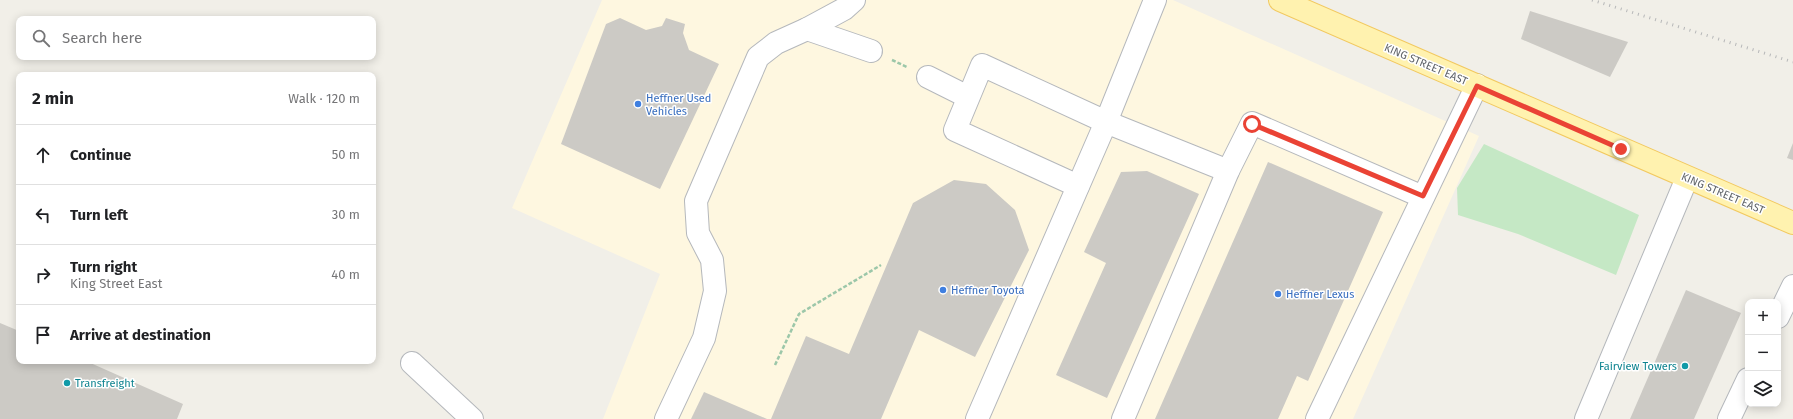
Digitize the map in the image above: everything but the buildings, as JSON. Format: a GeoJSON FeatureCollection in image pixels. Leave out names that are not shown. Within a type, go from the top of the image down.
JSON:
{"type":"FeatureCollection","features":[{"type":"Feature","properties":{"kind":"main road","name":"KING STREET EAST"},"geometry":{"type":"LineString","coordinates":[[1280,0],[1793,224]]}},
{"type":"Feature","properties":{"kind":"lane"},"geometry":{"type":"LineString","coordinates":[[666,419],[704,338],[715,291],[712,260],[698,233],[696,201],[758,57],[776,43],[807,29],[844,9],[854,0]]}},
{"type":"Feature","properties":{"kind":"lane"},"geometry":{"type":"LineString","coordinates":[[977,419],[1106,122],[1155,0]]}},
{"type":"Feature","properties":{"kind":"lane"},"geometry":{"type":"LineString","coordinates":[[807,29],[871,51]]}},
{"type":"Feature","properties":{"kind":"lane"},"geometry":{"type":"LineString","coordinates":[[1078,186],[955,130],[982,65],[1106,122],[1228,171]]}},
{"type":"Feature","properties":{"kind":"lane"},"geometry":{"type":"LineString","coordinates":[[928,77],[968,97]]}},
{"type":"Feature","properties":{"kind":"lane"},"geometry":{"type":"LineString","coordinates":[[1317,419],[1477,86]]}},
{"type":"Feature","properties":{"kind":"lane"},"geometry":{"type":"LineString","coordinates":[[1123,419],[1228,171],[1252,124],[1423,196]]}},
{"type":"Feature","properties":{"kind":"lane"},"geometry":{"type":"LineString","coordinates":[[1586,419],[1687,178]]}},
{"type":"Feature","properties":{"kind":"lane"},"geometry":{"type":"LineString","coordinates":[[1781,311],[1793,286]]}},
{"type":"Feature","properties":{"kind":"lane"},"geometry":{"type":"LineString","coordinates":[[412,363],[472,419]]}},
{"type":"Feature","properties":{"kind":"lane"},"geometry":{"type":"LineString","coordinates":[[1729,419],[1745,385]]}},
{"type":"Feature","properties":{"kind":"path"},"geometry":{"type":"LineString","coordinates":[[871,51],[928,77]]}},
{"type":"Feature","properties":{"kind":"path"},"geometry":{"type":"LineString","coordinates":[[775,365],[799,314],[881,265]]}},
{"type":"Feature","properties":{"kind":"shaded area"},"geometry":{"type":"Polygon","coordinates":[[[602,0],[1173,0],[1479,136],[1353,419],[603,419],[660,274],[512,208],[602,0]]]}},
{"type":"Feature","properties":{"kind":"green space"},"geometry":{"type":"Polygon","coordinates":[[[1484,144],[1639,215],[1616,275],[1518,234],[1458,215],[1457,188],[1484,144]]]}},
{"type":"Feature","properties":{"kind":"railway"},"geometry":{"type":"LineString","coordinates":[[1592,0],[1793,62]]}},
{"type":"Feature","properties":{"kind":"place","name":"Heffner Used Vehicles"},"geometry":{"type":"Point","coordinates":[638,104]}},
{"type":"Feature","properties":{"kind":"place","name":"Heffner Toyota"},"geometry":{"type":"Point","coordinates":[943,290]}},
{"type":"Feature","properties":{"kind":"place","name":"Heffner Lexus"},"geometry":{"type":"Point","coordinates":[1278,294]}},
{"type":"Feature","properties":{"kind":"place","name":"Fairview Towers"},"geometry":{"type":"Point","coordinates":[1685,366]}},
{"type":"Feature","properties":{"kind":"place","name":"Transfreight"},"geometry":{"type":"Point","coordinates":[67,383]}},
{"type":"Feature","properties":{"kind":"route"},"geometry":{"type":"LineString","coordinates":[[1252,124],[1423,196],[1477,86],[1621,149]]}}]}
